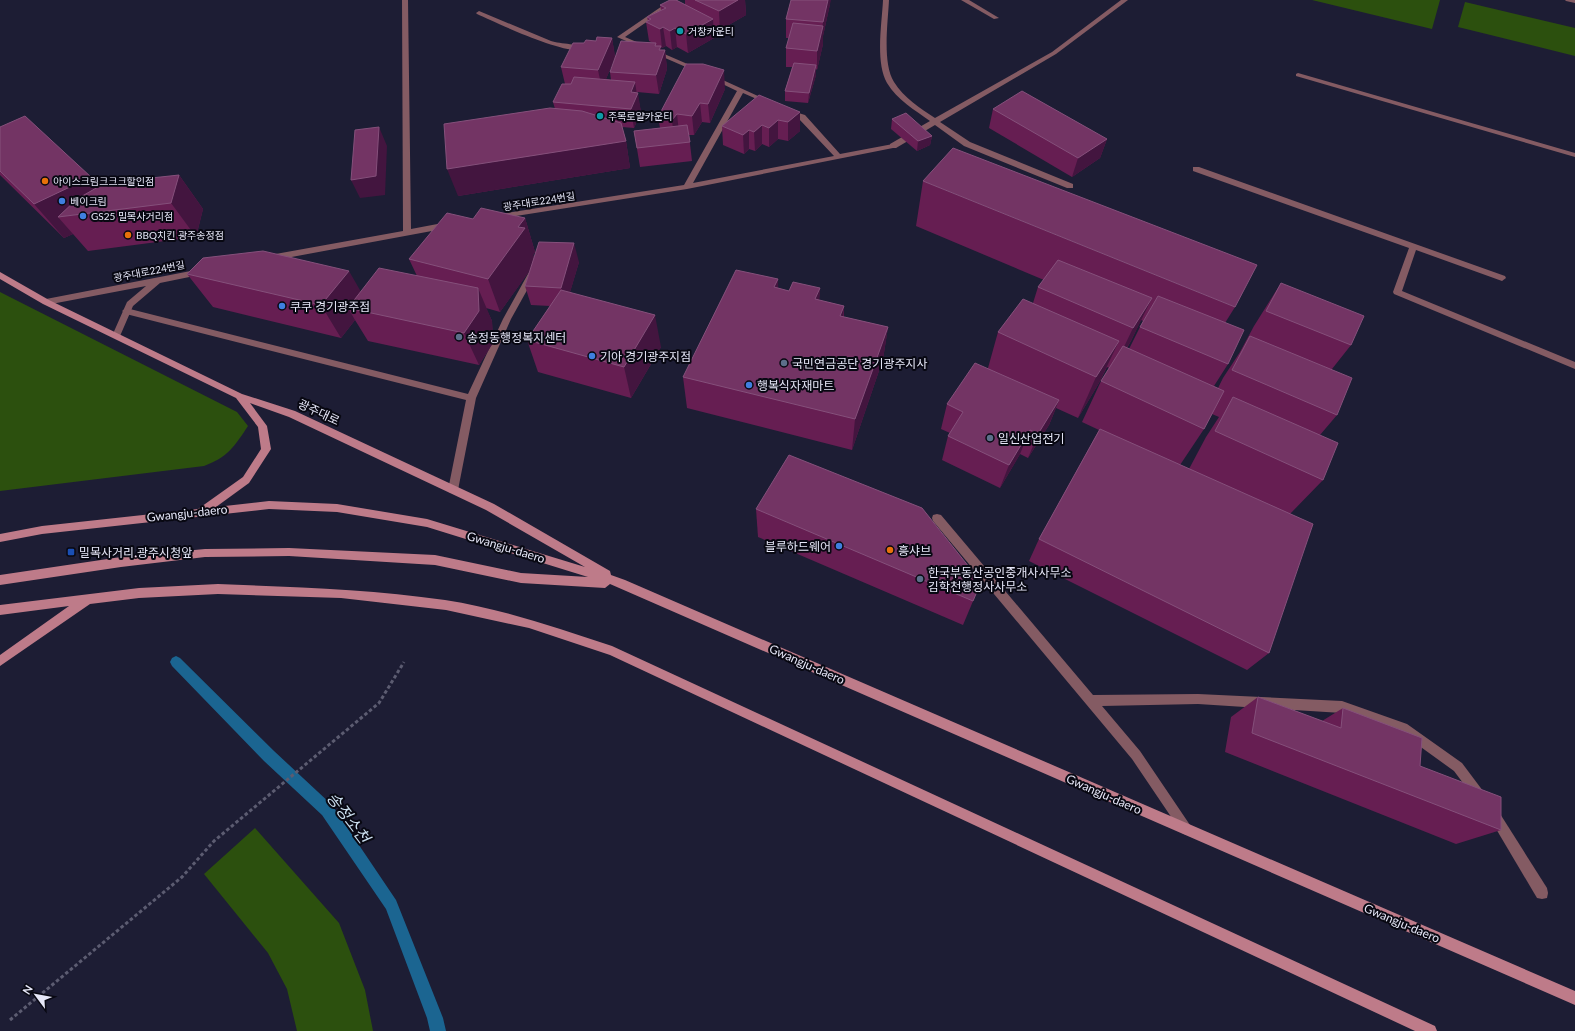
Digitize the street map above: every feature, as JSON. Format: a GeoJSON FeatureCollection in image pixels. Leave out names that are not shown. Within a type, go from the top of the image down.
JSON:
{"type":"FeatureCollection","features":[{"type":"Feature","properties":{"kind":"street"},"geometry":{"type":"LineString","coordinates":[[404,0],[407,232]]}},
{"type":"Feature","properties":{"kind":"street"},"geometry":{"type":"LineString","coordinates":[[676,0],[618,38],[802,117],[839,157]]}},
{"type":"Feature","properties":{"kind":"street"},"geometry":{"type":"LineString","coordinates":[[886,0],[884,62],[890,82],[906,101],[967,144],[1070,186]]}},
{"type":"Feature","properties":{"kind":"street"},"geometry":{"type":"LineString","coordinates":[[964,0],[996,18]]}},
{"type":"Feature","properties":{"kind":"street","name":"광주대로224번길"},"geometry":{"type":"LineString","coordinates":[[490,219],[687,187],[893,146],[1054,53],[1125,0]]}},
{"type":"Feature","properties":{"kind":"street"},"geometry":{"type":"LineString","coordinates":[[1568,0],[1575,2]]}},
{"type":"Feature","properties":{"kind":"street"},"geometry":{"type":"LineString","coordinates":[[479,13],[561,46],[588,48]]}},
{"type":"Feature","properties":{"kind":"street"},"geometry":{"type":"LineString","coordinates":[[1298,75],[1575,155]]}},
{"type":"Feature","properties":{"kind":"street"},"geometry":{"type":"LineString","coordinates":[[687,187],[741,90]]}},
{"type":"Feature","properties":{"kind":"street"},"geometry":{"type":"LineString","coordinates":[[1196,169],[1502,278]]}},
{"type":"Feature","properties":{"kind":"street"},"geometry":{"type":"LineString","coordinates":[[259,260],[460,223]]}},
{"type":"Feature","properties":{"kind":"street"},"geometry":{"type":"LineString","coordinates":[[1413,247],[1397,292],[1575,366]]}},
{"type":"Feature","properties":{"kind":"street"},"geometry":{"type":"LineString","coordinates":[[453,490],[471,398],[507,319],[537,265]]}},
{"type":"Feature","properties":{"kind":"street","name":"광주대로224번길"},"geometry":{"type":"LineString","coordinates":[[46,302],[213,269]]}},
{"type":"Feature","properties":{"kind":"street","name":"광주대로"},"geometry":{"type":"LineString","coordinates":[[0,276],[46,302],[239,396],[292,414],[490,507],[621,583]]}},
{"type":"Feature","properties":{"kind":"street"},"geometry":{"type":"LineString","coordinates":[[116,336],[126,311],[158,280]]}},
{"type":"Feature","properties":{"kind":"street"},"geometry":{"type":"LineString","coordinates":[[126,311],[471,398]]}},
{"type":"Feature","properties":{"kind":"street"},"geometry":{"type":"LineString","coordinates":[[201,511],[246,480],[266,449],[262,426],[239,396]]}},
{"type":"Feature","properties":{"kind":"street","name":"Gwangju-daero"},"geometry":{"type":"LineString","coordinates":[[0,538],[42,530],[201,511],[269,505],[337,508],[428,523],[621,583],[1575,998]]}},
{"type":"Feature","properties":{"kind":"street"},"geometry":{"type":"LineString","coordinates":[[937,518],[1136,754],[1186,830]]}},
{"type":"Feature","properties":{"kind":"street"},"geometry":{"type":"LineString","coordinates":[[0,580],[121,562],[205,553],[289,552],[435,560],[521,578],[621,583]]}},
{"type":"Feature","properties":{"kind":"street"},"geometry":{"type":"LineString","coordinates":[[0,610],[139,593],[218,589],[341,593],[446,605],[529,624],[619,655],[1430,1031]]}},
{"type":"Feature","properties":{"kind":"street"},"geometry":{"type":"LineString","coordinates":[[0,661],[88,599]]}},
{"type":"Feature","properties":{"kind":"street"},"geometry":{"type":"LineString","coordinates":[[1090,701],[1198,699],[1342,707],[1403,728],[1458,767],[1501,824],[1542,893]]}},
{"type":"Feature","properties":{"kind":"path"},"geometry":{"type":"LineString","coordinates":[[10,1020],[182,877],[214,841],[379,703],[404,662]]}},
{"type":"Feature","properties":{"kind":"green space"},"geometry":{"type":"Polygon","coordinates":[[[1312,0],[1440,0],[1432,29],[1312,0]]]}},
{"type":"Feature","properties":{"kind":"green space"},"geometry":{"type":"Polygon","coordinates":[[[1465,2],[1575,28],[1575,56],[1458,27],[1465,2]]]}},
{"type":"Feature","properties":{"kind":"green space"},"geometry":{"type":"Polygon","coordinates":[[[0,292],[237,412],[248,426],[239,440],[225,455],[204,466],[0,491],[0,292]]]}},
{"type":"Feature","properties":{"kind":"green space"},"geometry":{"type":"Polygon","coordinates":[[[255,828],[339,923],[365,990],[373,1031],[297,1031],[287,989],[268,953],[204,874],[255,828]]]}},
{"type":"Feature","properties":{"kind":"building"},"geometry":{"type":"Polygon","coordinates":[[[670,0],[676,0],[713,19],[686,34],[675,28],[670,31],[663,27],[660,29],[646,22],[651,19],[647,17],[666,8],[660,5],[670,0]]]}},
{"type":"Feature","properties":{"kind":"building"},"geometry":{"type":"Polygon","coordinates":[[[695,0],[738,0],[719,11],[695,0]]]}},
{"type":"Feature","properties":{"kind":"building"},"geometry":{"type":"Polygon","coordinates":[[[791,0],[828,0],[823,22],[786,19],[791,0]]]}},
{"type":"Feature","properties":{"kind":"building"},"geometry":{"type":"Polygon","coordinates":[[[793,23],[823,26],[817,51],[786,48],[793,23]]]}},
{"type":"Feature","properties":{"kind":"building"},"geometry":{"type":"Polygon","coordinates":[[[597,37],[612,38],[598,70],[561,67],[573,43],[584,43],[586,40],[596,41],[597,37]]]}},
{"type":"Feature","properties":{"kind":"building"},"geometry":{"type":"Polygon","coordinates":[[[621,41],[656,43],[655,46],[661,46],[659,50],[665,50],[656,75],[610,72],[621,41]]]}},
{"type":"Feature","properties":{"kind":"building"},"geometry":{"type":"Polygon","coordinates":[[[794,63],[816,65],[809,93],[785,91],[794,63]]]}},
{"type":"Feature","properties":{"kind":"building"},"geometry":{"type":"Polygon","coordinates":[[[686,64],[703,64],[724,70],[708,104],[700,103],[692,116],[677,114],[672,120],[658,117],[686,64]]]}},
{"type":"Feature","properties":{"kind":"building"},"geometry":{"type":"Polygon","coordinates":[[[574,77],[635,82],[631,92],[638,93],[631,109],[553,102],[562,84],[571,84],[574,77]]]}},
{"type":"Feature","properties":{"kind":"building"},"geometry":{"type":"Polygon","coordinates":[[[1022,91],[1107,139],[1078,158],[993,109],[1022,91]]]}},
{"type":"Feature","properties":{"kind":"building"},"geometry":{"type":"Polygon","coordinates":[[[759,95],[800,112],[788,122],[778,120],[769,128],[762,125],[754,132],[749,130],[743,135],[722,126],[759,95]]]}},
{"type":"Feature","properties":{"kind":"building"},"geometry":{"type":"Polygon","coordinates":[[[550,108],[582,111],[621,123],[626,141],[447,169],[444,124],[550,108]]]}},
{"type":"Feature","properties":{"kind":"building"},"geometry":{"type":"Polygon","coordinates":[[[906,113],[932,136],[918,141],[892,119],[906,113]]]}},
{"type":"Feature","properties":{"kind":"building"},"geometry":{"type":"Polygon","coordinates":[[[25,116],[91,177],[34,204],[0,171],[0,127],[25,116]]]}},
{"type":"Feature","properties":{"kind":"building"},"geometry":{"type":"Polygon","coordinates":[[[687,125],[690,142],[637,148],[634,131],[687,125]]]}},
{"type":"Feature","properties":{"kind":"building"},"geometry":{"type":"Polygon","coordinates":[[[379,127],[376,176],[351,180],[355,130],[379,127]]]}},
{"type":"Feature","properties":{"kind":"building"},"geometry":{"type":"Polygon","coordinates":[[[953,148],[1257,265],[1235,307],[923,181],[953,148]]]}},
{"type":"Feature","properties":{"kind":"building"},"geometry":{"type":"Polygon","coordinates":[[[179,175],[171,203],[58,217],[77,199],[105,183],[179,175]]]}},
{"type":"Feature","properties":{"kind":"building"},"geometry":{"type":"Polygon","coordinates":[[[481,208],[525,218],[518,227],[525,228],[488,279],[409,259],[447,213],[473,219],[481,208]]]}},
{"type":"Feature","properties":{"kind":"building"},"geometry":{"type":"Polygon","coordinates":[[[539,242],[574,243],[561,288],[525,286],[539,242]]]}},
{"type":"Feature","properties":{"kind":"building"},"geometry":{"type":"Polygon","coordinates":[[[263,251],[349,271],[321,305],[187,274],[203,258],[263,251]]]}},
{"type":"Feature","properties":{"kind":"building"},"geometry":{"type":"Polygon","coordinates":[[[1058,260],[1152,298],[1133,328],[1038,287],[1058,260]]]}},
{"type":"Feature","properties":{"kind":"building"},"geometry":{"type":"Polygon","coordinates":[[[379,268],[478,288],[479,311],[464,333],[348,308],[379,268]]]}},
{"type":"Feature","properties":{"kind":"building"},"geometry":{"type":"Polygon","coordinates":[[[736,270],[778,279],[774,287],[789,291],[793,282],[820,288],[815,299],[844,306],[840,316],[888,327],[855,419],[683,377],[736,270]]]}},
{"type":"Feature","properties":{"kind":"building"},"geometry":{"type":"Polygon","coordinates":[[[1281,283],[1364,316],[1351,345],[1266,311],[1281,283]]]}},
{"type":"Feature","properties":{"kind":"building"},"geometry":{"type":"Polygon","coordinates":[[[561,290],[655,315],[624,367],[527,340],[561,290]]]}},
{"type":"Feature","properties":{"kind":"building"},"geometry":{"type":"Polygon","coordinates":[[[1158,296],[1244,330],[1228,364],[1140,327],[1158,296]]]}},
{"type":"Feature","properties":{"kind":"building"},"geometry":{"type":"Polygon","coordinates":[[[1023,299],[1119,341],[1096,377],[998,332],[1023,299]]]}},
{"type":"Feature","properties":{"kind":"building"},"geometry":{"type":"Polygon","coordinates":[[[1250,336],[1352,378],[1337,415],[1232,370],[1250,336]]]}},
{"type":"Feature","properties":{"kind":"building"},"geometry":{"type":"Polygon","coordinates":[[[1123,346],[1224,391],[1204,429],[1101,381],[1123,346]]]}},
{"type":"Feature","properties":{"kind":"building"},"geometry":{"type":"Polygon","coordinates":[[[975,363],[1059,400],[1038,434],[1030,430],[1009,465],[948,436],[963,412],[947,404],[975,363]]]}},
{"type":"Feature","properties":{"kind":"building"},"geometry":{"type":"Polygon","coordinates":[[[1233,397],[1338,443],[1323,480],[1215,431],[1233,397]]]}},
{"type":"Feature","properties":{"kind":"building"},"geometry":{"type":"Polygon","coordinates":[[[1100,429],[1313,524],[1269,653],[1039,539],[1100,429]]]}},
{"type":"Feature","properties":{"kind":"building"},"geometry":{"type":"Polygon","coordinates":[[[789,455],[922,508],[981,582],[973,601],[756,509],[789,455]]]}},
{"type":"Feature","properties":{"kind":"building"},"geometry":{"type":"Polygon","coordinates":[[[1258,697],[1341,728],[1343,708],[1422,738],[1420,766],[1501,797],[1501,830],[1252,733],[1258,697]]]}},
{"type":"Feature","properties":{"kind":"waterway","name":"송정소천"},"geometry":{"type":"LineString","coordinates":[[176,662],[269,756],[327,810],[391,905],[435,1018],[438,1031]]}},
{"type":"Feature","properties":{"kind":"place","name":"거창카운티"},"geometry":{"type":"Point","coordinates":[680,31]}},
{"type":"Feature","properties":{"kind":"place","name":"주목로얄카운티"},"geometry":{"type":"Point","coordinates":[600,116]}},
{"type":"Feature","properties":{"kind":"place","name":"아이스크림크크크할인점"},"geometry":{"type":"Point","coordinates":[45,181]}},
{"type":"Feature","properties":{"kind":"place","name":"베이크림"},"geometry":{"type":"Point","coordinates":[62,201]}},
{"type":"Feature","properties":{"kind":"place","name":"GS25 밀목사거리점"},"geometry":{"type":"Point","coordinates":[83,216]}},
{"type":"Feature","properties":{"kind":"place","name":"BBQ치킨 광주송정점"},"geometry":{"type":"Point","coordinates":[128,235]}},
{"type":"Feature","properties":{"kind":"place","name":"쿠쿠 경기광주점"},"geometry":{"type":"Point","coordinates":[282,306]}},
{"type":"Feature","properties":{"kind":"place","name":"송정동행정복지센터"},"geometry":{"type":"Point","coordinates":[459,337]}},
{"type":"Feature","properties":{"kind":"place","name":"기아 경기광주지점"},"geometry":{"type":"Point","coordinates":[592,356]}},
{"type":"Feature","properties":{"kind":"place","name":"국민연금공단 경기광주지사"},"geometry":{"type":"Point","coordinates":[784,363]}},
{"type":"Feature","properties":{"kind":"place","name":"행복식자재마트"},"geometry":{"type":"Point","coordinates":[749,385]}},
{"type":"Feature","properties":{"kind":"place","name":"일신산업전기"},"geometry":{"type":"Point","coordinates":[990,438]}},
{"type":"Feature","properties":{"kind":"place","name":"블루하드웨어"},"geometry":{"type":"Point","coordinates":[839,546]}},
{"type":"Feature","properties":{"kind":"place","name":"흥샤브"},"geometry":{"type":"Point","coordinates":[890,550]}},
{"type":"Feature","properties":{"kind":"place","name":"밀목사거리.광주시청앞"},"geometry":{"type":"Point","coordinates":[71,552]}},
{"type":"Feature","properties":{"kind":"place","name":"한국부동산공인중개사사무소 김학천행정사사무소"},"geometry":{"type":"Point","coordinates":[920,579]}}]}
